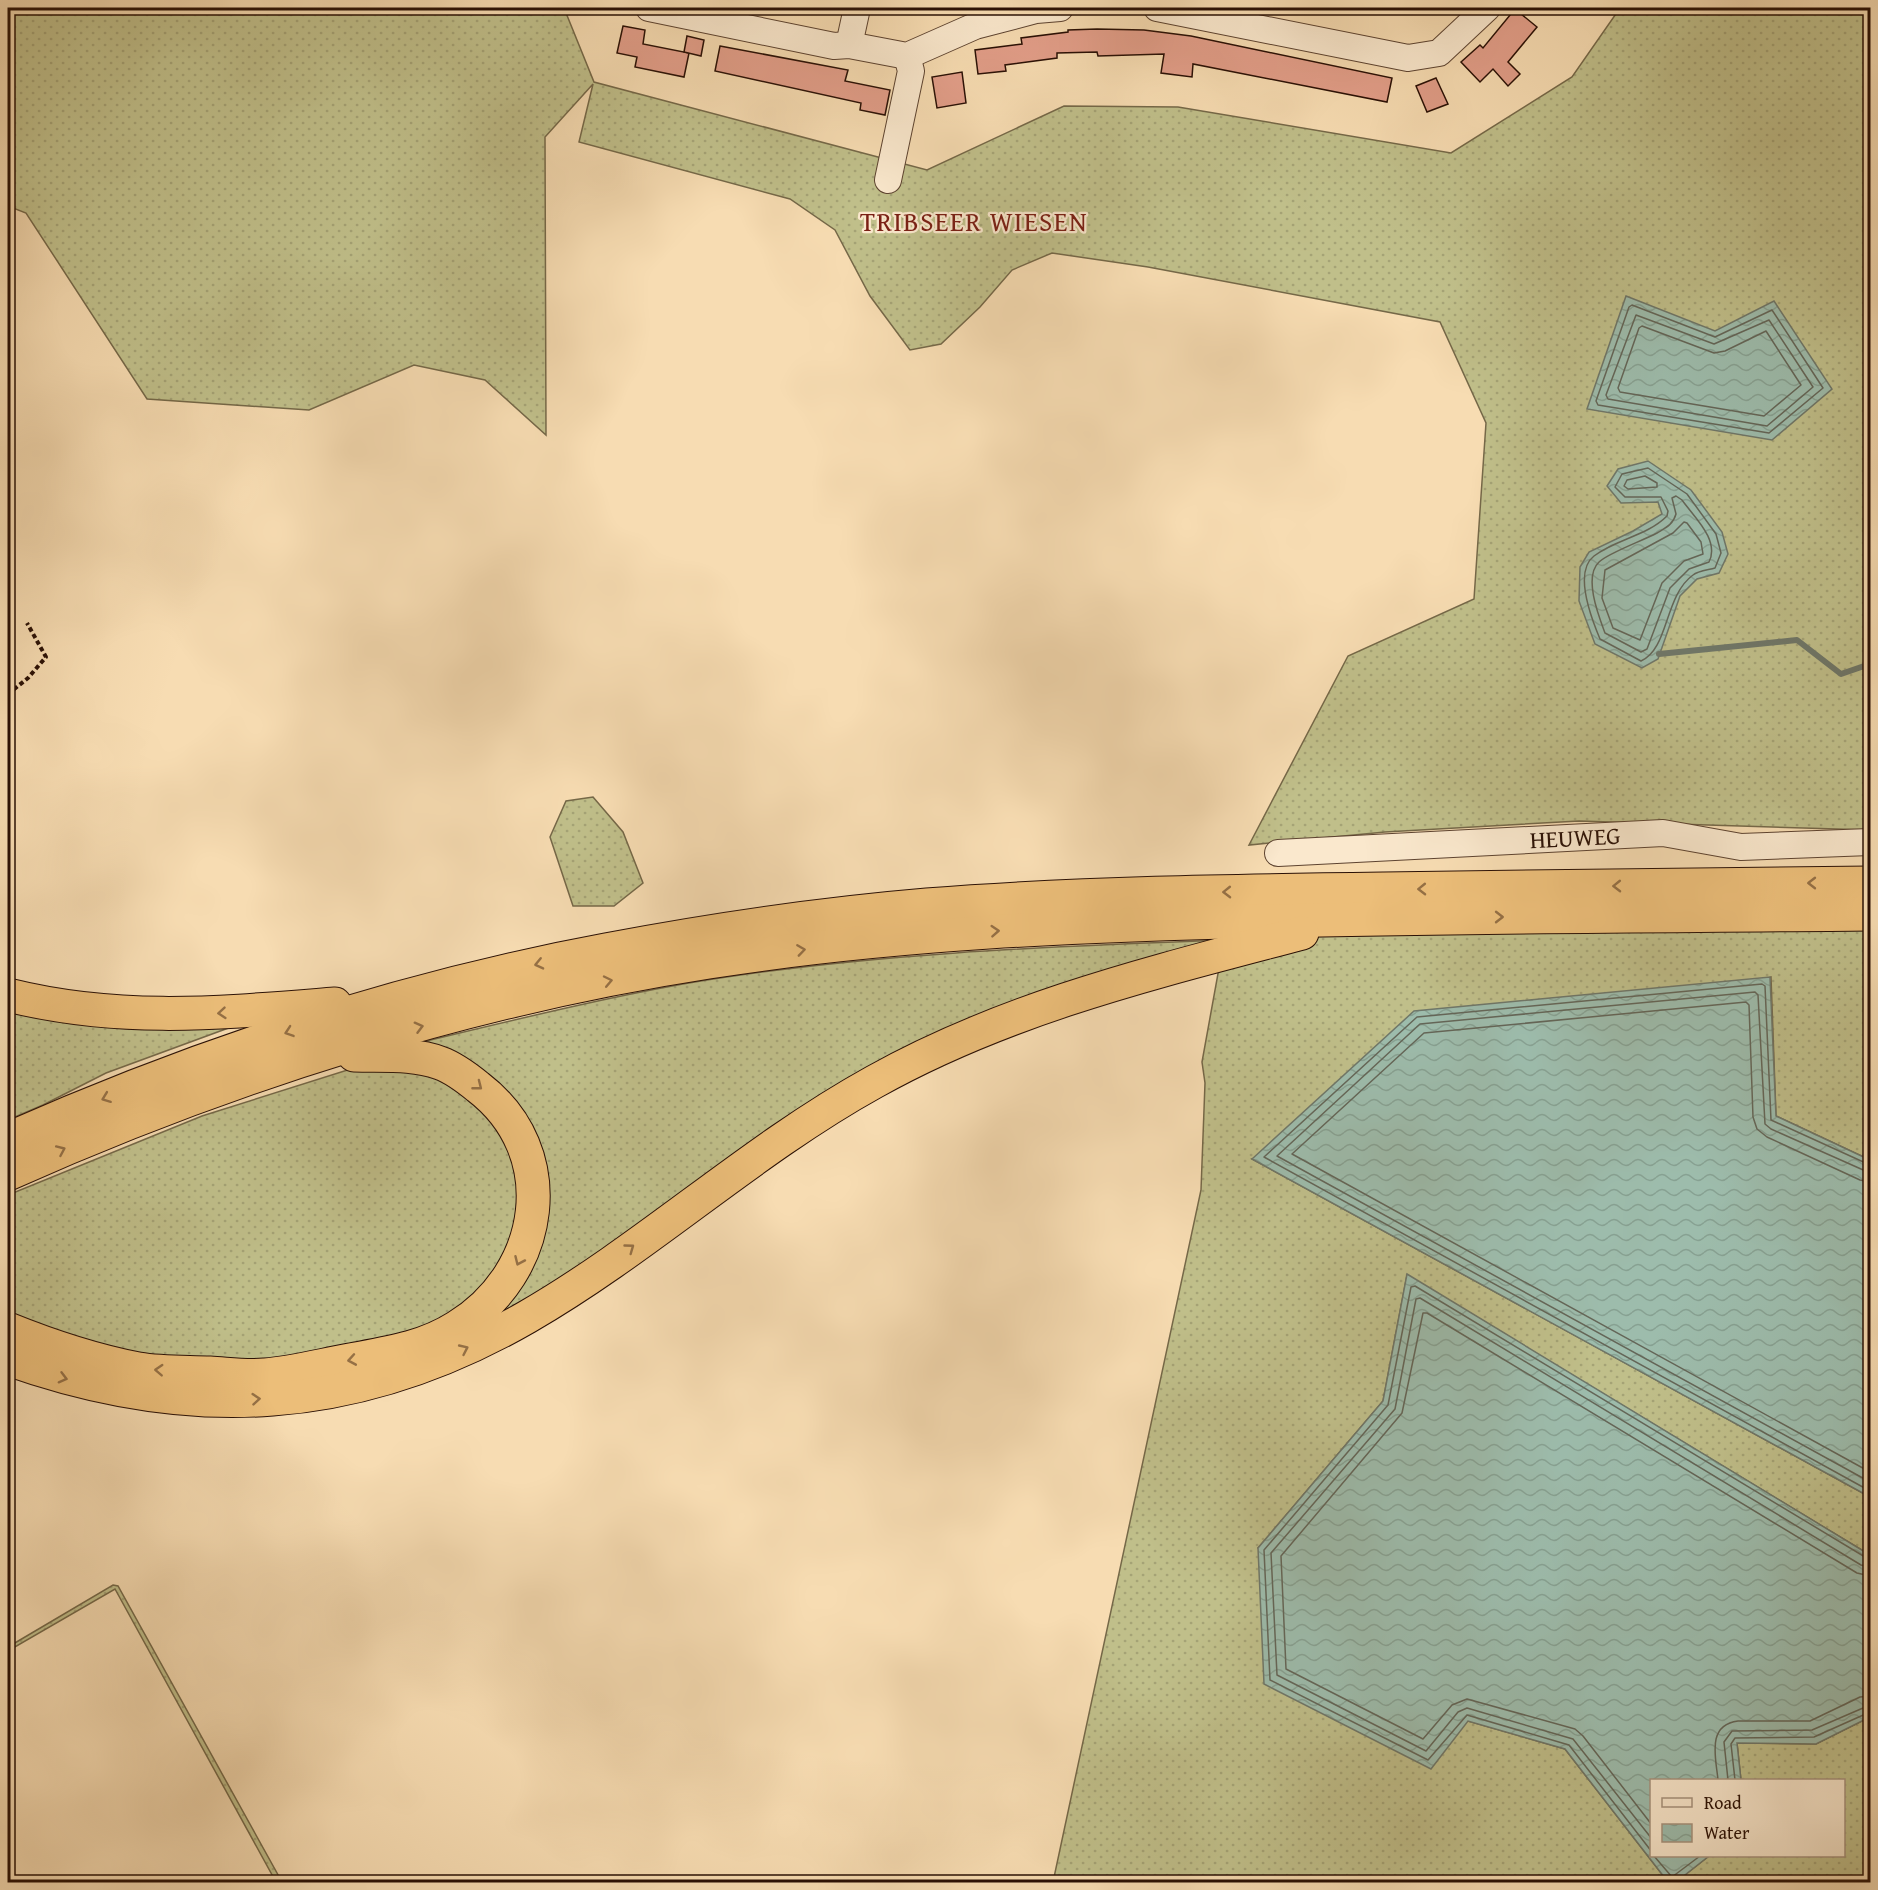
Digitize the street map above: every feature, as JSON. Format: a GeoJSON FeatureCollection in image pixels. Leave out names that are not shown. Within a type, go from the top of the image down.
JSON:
{"type":"FeatureCollection","features":[{"type":"Feature","properties":{"kind":"highway"},"geometry":{"type":"LineString","coordinates":[[8,1139],[63,1114],[307,1026],[471,980],[603,950],[810,918],[926,905],[1152,893],[1870,883]]}},
{"type":"Feature","properties":{"kind":"highway"},"geometry":{"type":"LineString","coordinates":[[8,1174],[187,1100],[322,1055],[480,1011],[611,980],[707,962],[816,948],[1044,927],[1357,919],[1870,914]]}},
{"type":"Feature","properties":{"kind":"highway"},"geometry":{"type":"LineString","coordinates":[[8,1359],[56,1376],[109,1390],[168,1398],[228,1402],[324,1395],[383,1380],[458,1352],[527,1317],[612,1261],[801,1124],[876,1080],[962,1038],[1106,984],[1357,919]]}},
{"type":"Feature","properties":{"kind":"highway"},"geometry":{"type":"LineString","coordinates":[[8,995],[79,1010],[166,1015],[210,1014],[406,998]]}},
{"type":"Feature","properties":{"kind":"highway"},"geometry":{"type":"LineString","coordinates":[[8,1329],[74,1354],[140,1369],[264,1376],[410,1349],[457,1328],[492,1299],[516,1269],[527,1242],[534,1210],[533,1182],[528,1159],[511,1119],[490,1095],[440,1063],[409,1056],[322,1055]]}},
{"type":"Feature","properties":{"kind":"street"},"geometry":{"type":"LineString","coordinates":[[649,8],[834,46],[849,45],[908,56],[975,26],[1036,10],[1060,8]]}},
{"type":"Feature","properties":{"kind":"street"},"geometry":{"type":"LineString","coordinates":[[849,45],[857,8]]}},
{"type":"Feature","properties":{"kind":"street"},"geometry":{"type":"LineString","coordinates":[[1157,8],[1408,58],[1439,53],[1487,8]]}},
{"type":"Feature","properties":{"kind":"street"},"geometry":{"type":"LineString","coordinates":[[888,180],[911,71],[908,56]]}},
{"type":"Feature","properties":{"kind":"street","name":"HEUWEG"},"geometry":{"type":"LineString","coordinates":[[1278,853],[1663,833],[1741,847],[1870,842]]}},
{"type":"Feature","properties":{"kind":"path"},"geometry":{"type":"LineString","coordinates":[[8,693],[28,678],[46,657],[27,623]]}},
{"type":"Feature","properties":{"kind":"shaded area"},"geometry":{"type":"Polygon","coordinates":[[[8,8],[564,8],[594,82],[927,170],[1064,106],[1178,107],[1451,153],[1572,77],[1620,8],[1870,8],[1870,830],[1579,821],[1385,832],[1249,845],[1348,656],[1474,599],[1486,423],[1440,322],[1148,267],[1052,253],[1012,270],[980,307],[941,344],[910,350],[870,296],[835,230],[790,199],[579,142],[593,84],[545,137],[546,435],[485,380],[414,365],[309,410],[147,399],[26,213],[8,206],[8,8]]]}},
{"type":"Feature","properties":{"kind":"shaded area"},"geometry":{"type":"Polygon","coordinates":[[[593,797],[623,832],[643,883],[614,906],[573,906],[550,837],[566,801],[593,797]]]}},
{"type":"Feature","properties":{"kind":"shaded area"},"geometry":{"type":"Polygon","coordinates":[[[1870,914],[1870,1160],[1776,1116],[1771,977],[1252,1159],[1870,1497],[1870,1555],[1407,1275],[1383,1401],[1258,1548],[1468,1721],[1565,1749],[1668,1882],[1053,1882],[1201,1190],[1205,1083],[1202,1062],[1219,968],[1357,919],[1870,914]]]}},
{"type":"Feature","properties":{"kind":"shaded area"},"geometry":{"type":"Polygon","coordinates":[[[1253,939],[1007,1010],[523,1308],[350,1379],[237,1385],[501,1304],[539,1156],[418,1043],[616,997],[683,984],[825,964],[967,952],[1253,939]]]}},
{"type":"Feature","properties":{"kind":"shaded area"},"geometry":{"type":"Polygon","coordinates":[[[8,1002],[261,1016],[106,1073],[8,1120],[8,1002]]]}},
{"type":"Feature","properties":{"kind":"shaded area"},"geometry":{"type":"Polygon","coordinates":[[[357,1067],[431,1068],[514,1135],[523,1235],[468,1311],[354,1355],[175,1364],[8,1320],[8,1195],[202,1116],[357,1067]]]}},
{"type":"Feature","properties":{"kind":"shaded area"},"geometry":{"type":"Polygon","coordinates":[[[113,1585],[118,1586],[282,1882],[276,1882],[115,1589],[8,1651],[8,1647],[113,1585]]]}},
{"type":"Feature","properties":{"kind":"shaded area"},"geometry":{"type":"Polygon","coordinates":[[[1870,1717],[1870,1882],[1676,1882],[1708,1857],[1845,1857],[1845,1779],[1741,1779],[1737,1743],[1816,1744],[1870,1717]]]}},
{"type":"Feature","properties":{"kind":"water"},"geometry":{"type":"Polygon","coordinates":[[[1626,296],[1715,331],[1774,301],[1832,389],[1772,440],[1587,409],[1626,296]]]}},
{"type":"Feature","properties":{"kind":"water"},"geometry":{"type":"Polygon","coordinates":[[[1648,461],[1691,490],[1722,532],[1728,554],[1719,573],[1697,579],[1680,596],[1658,659],[1642,668],[1595,644],[1579,601],[1580,567],[1589,552],[1662,514],[1658,502],[1621,503],[1607,486],[1618,469],[1648,461]]]}},
{"type":"Feature","properties":{"kind":"water"},"geometry":{"type":"Polygon","coordinates":[[[1770,977],[1776,1116],[1870,1160],[1870,1497],[1252,1159],[1414,1011],[1770,977]]]}},
{"type":"Feature","properties":{"kind":"water"},"geometry":{"type":"Polygon","coordinates":[[[1407,1274],[1870,1555],[1870,1717],[1816,1744],[1737,1743],[1741,1779],[1650,1779],[1650,1857],[1708,1857],[1676,1882],[1668,1882],[1565,1749],[1468,1721],[1431,1769],[1264,1684],[1258,1548],[1383,1401],[1407,1274]]]}},
{"type":"Feature","properties":{"kind":"building"},"geometry":{"type":"Polygon","coordinates":[[[1515,9],[1537,27],[1508,62],[1520,74],[1508,86],[1493,69],[1480,82],[1461,62],[1480,45],[1483,48],[1515,9]]]}},
{"type":"Feature","properties":{"kind":"building"},"geometry":{"type":"Polygon","coordinates":[[[623,26],[645,30],[643,44],[689,53],[684,77],[635,67],[637,57],[617,53],[623,26]]]}},
{"type":"Feature","properties":{"kind":"building"},"geometry":{"type":"Polygon","coordinates":[[[1068,30],[1144,30],[1191,36],[1392,78],[1387,102],[1193,64],[1192,77],[1161,73],[1164,54],[1098,56],[1097,52],[1057,53],[1057,58],[1005,65],[1006,71],[978,74],[975,50],[1022,44],[1021,38],[1068,32],[1068,30]]]}},
{"type":"Feature","properties":{"kind":"building"},"geometry":{"type":"Polygon","coordinates":[[[687,36],[704,40],[701,56],[684,52],[687,36]]]}},
{"type":"Feature","properties":{"kind":"building"},"geometry":{"type":"Polygon","coordinates":[[[720,46],[848,70],[845,81],[890,90],[885,115],[860,110],[861,103],[715,71],[720,46]]]}},
{"type":"Feature","properties":{"kind":"building"},"geometry":{"type":"Polygon","coordinates":[[[962,72],[966,103],[937,108],[932,77],[962,72]]]}},
{"type":"Feature","properties":{"kind":"building"},"geometry":{"type":"Polygon","coordinates":[[[1436,78],[1448,104],[1427,112],[1416,86],[1436,78]]]}},
{"type":"Feature","properties":{"kind":"waterway"},"geometry":{"type":"LineString","coordinates":[[1659,654],[1797,640],[1841,674],[1870,664]]}},
{"type":"Feature","properties":{"kind":"district","name":"TRIBSEER WIESEN"},"geometry":{"type":"Point","coordinates":[974,222]}}]}
